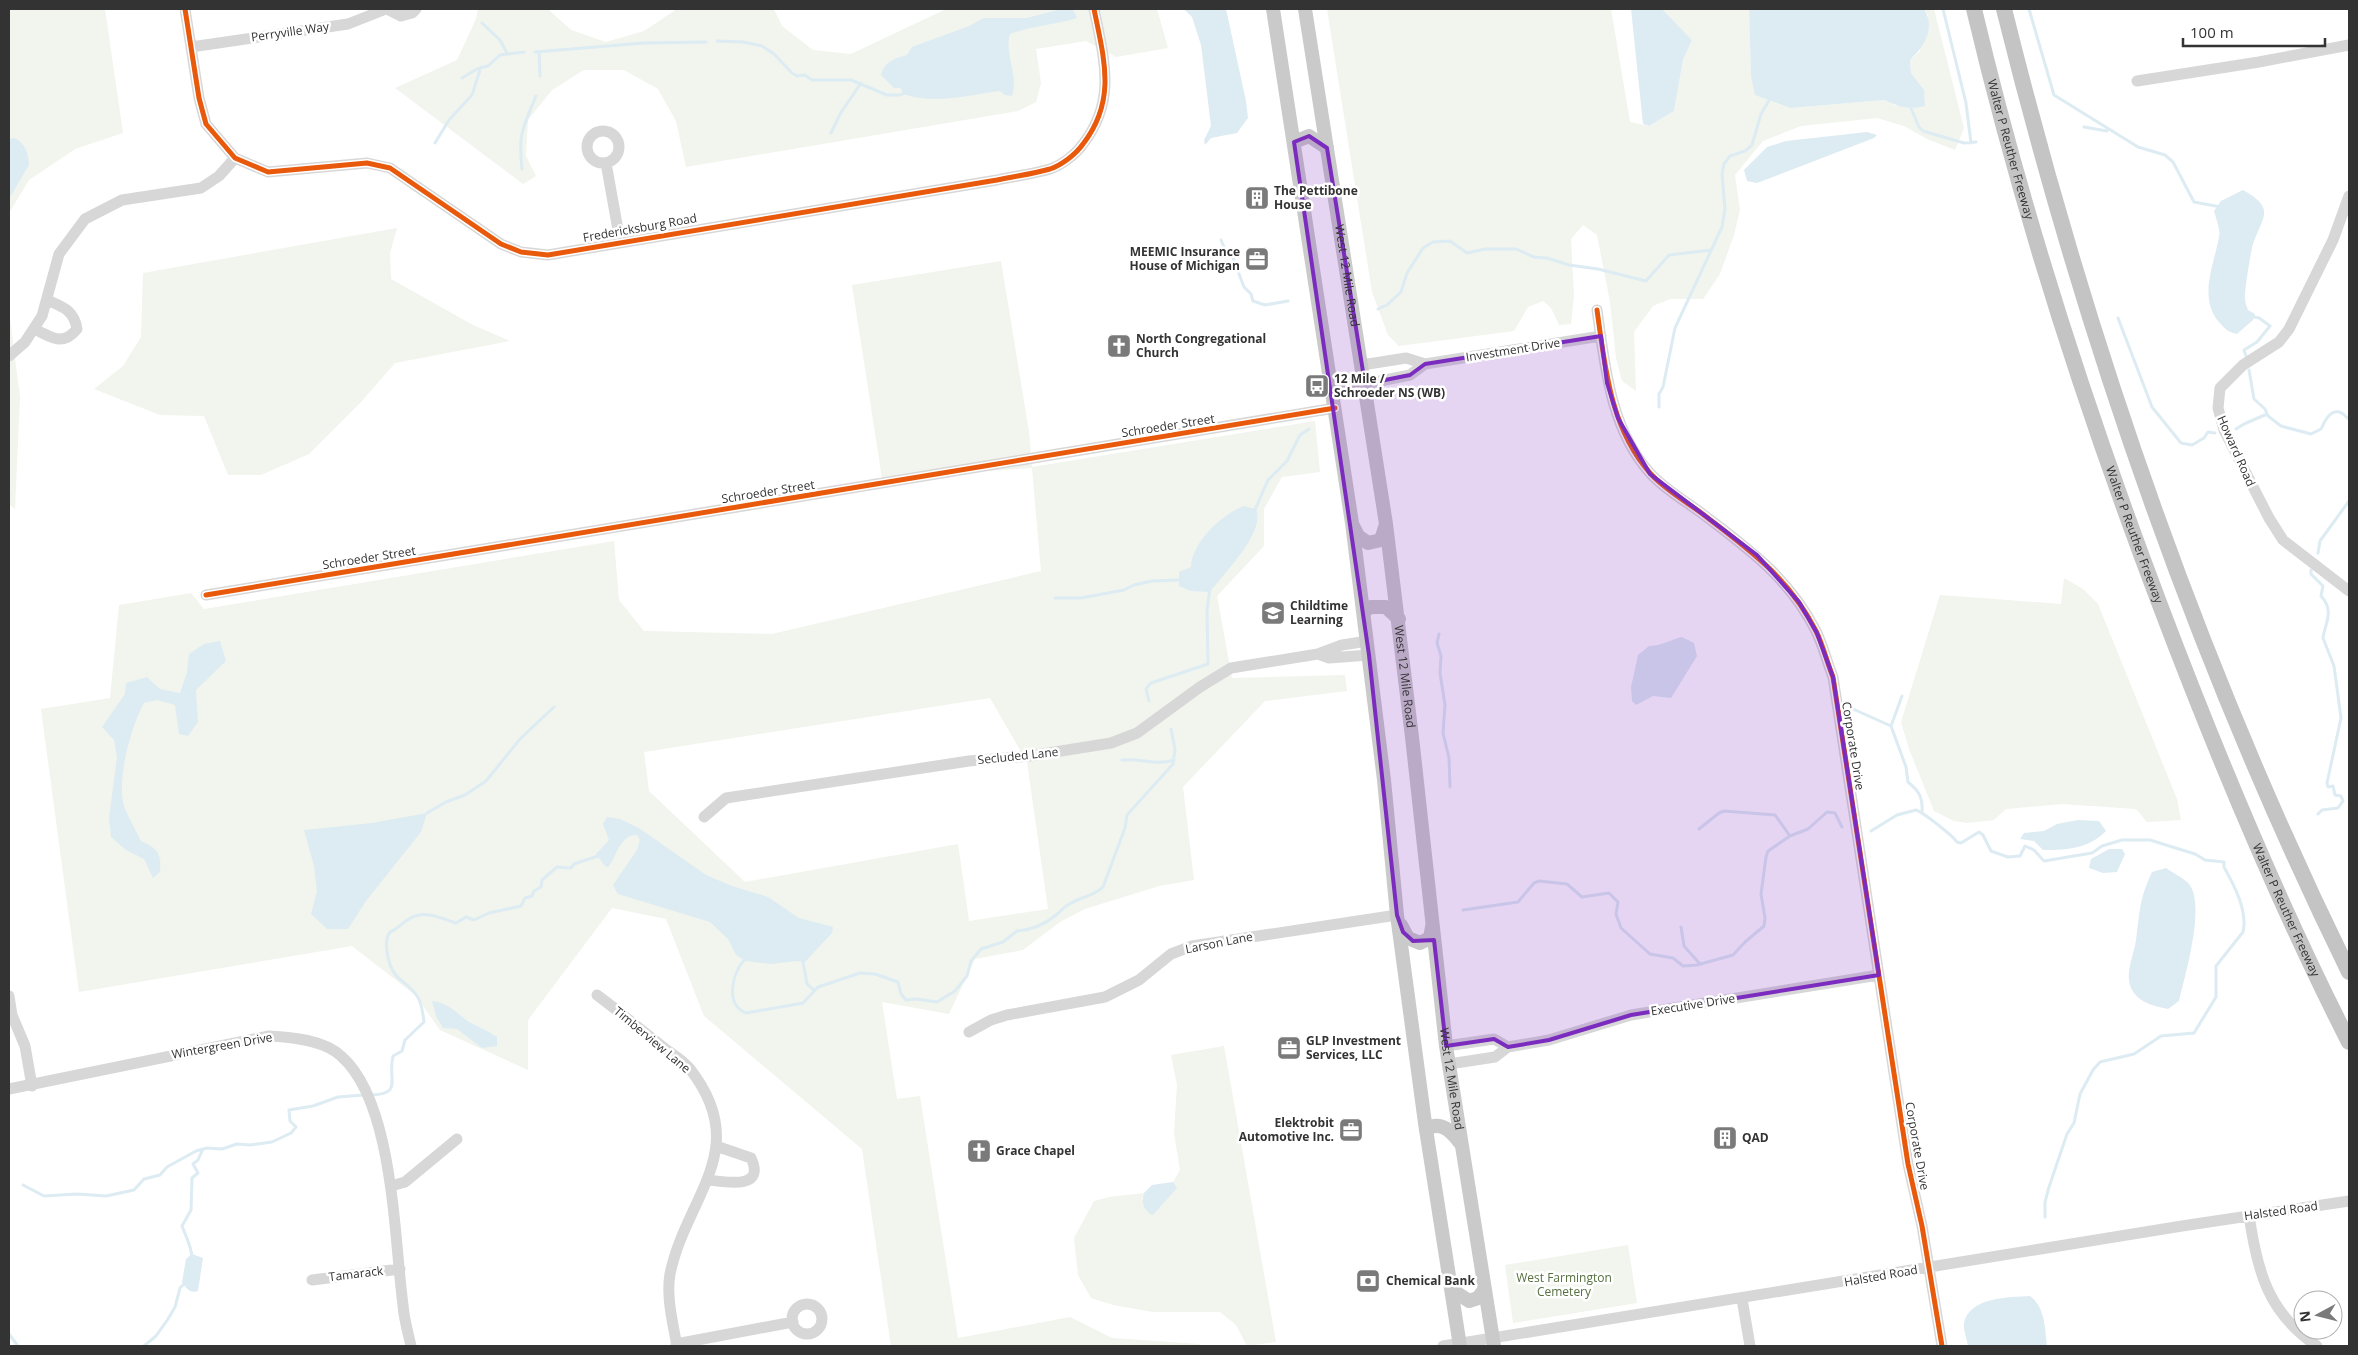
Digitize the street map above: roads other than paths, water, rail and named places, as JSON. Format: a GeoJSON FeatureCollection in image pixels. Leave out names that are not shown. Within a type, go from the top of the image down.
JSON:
{"type":"FeatureCollection","features":[{"type":"Feature","properties":{"kind":"highway","name":"Walter P Reuther Freeway"},"geometry":{"type":"LineString","coordinates":[[1974,9],[2009,148],[2048,283],[2091,416],[2142,560],[2206,726],[2241,808],[2349,1042]]}},
{"type":"Feature","properties":{"kind":"highway"},"geometry":{"type":"LineString","coordinates":[[2004,9],[2043,158],[2080,283],[2154,506],[2247,746],[2349,972]]}},
{"type":"Feature","properties":{"kind":"main road"},"geometry":{"type":"LineString","coordinates":[[1273,9],[1352,523],[1368,641],[1397,915],[1426,1129],[1460,1345]]}},
{"type":"Feature","properties":{"kind":"main road","name":"West 12 Mile Road"},"geometry":{"type":"LineString","coordinates":[[1306,9],[1348,292],[1362,365],[1386,524],[1399,619],[1446,1046],[1493,1342]]}},
{"type":"Feature","properties":{"kind":"main road"},"geometry":{"type":"LineString","coordinates":[[1294,142],[1309,136],[1327,148]]}},
{"type":"Feature","properties":{"kind":"main road"},"geometry":{"type":"LineString","coordinates":[[1330,377],[1340,385],[1365,384]]}},
{"type":"Feature","properties":{"kind":"main road"},"geometry":{"type":"LineString","coordinates":[[1352,523],[1358,536],[1368,543],[1381,540],[1386,524]]}},
{"type":"Feature","properties":{"kind":"main road"},"geometry":{"type":"LineString","coordinates":[[1364,611],[1371,607],[1386,607],[1399,619]]}},
{"type":"Feature","properties":{"kind":"main road"},"geometry":{"type":"LineString","coordinates":[[1397,915],[1408,938],[1420,943],[1430,938],[1432,923]]}},
{"type":"Feature","properties":{"kind":"main road"},"geometry":{"type":"LineString","coordinates":[[1426,1129],[1437,1125],[1443,1126],[1452,1132],[1461,1145]]}},
{"type":"Feature","properties":{"kind":"main road"},"geometry":{"type":"LineString","coordinates":[[1449,1279],[1463,1299],[1469,1301],[1478,1298],[1484,1290]]}},
{"type":"Feature","properties":{"kind":"street","name":"Fredericksburg Road"},"geometry":{"type":"LineString","coordinates":[[185,9],[198,98],[206,124],[235,158],[268,172],[367,163],[390,168],[501,244],[521,252],[548,255],[620,241],[997,180],[1052,168],[1077,152],[1096,128],[1106,95],[1106,73],[1094,9]]}},
{"type":"Feature","properties":{"kind":"street","name":"Perryville Way"},"geometry":{"type":"LineString","coordinates":[[190,47],[348,24],[387,9],[401,16],[412,13],[416,9]]}},
{"type":"Feature","properties":{"kind":"street"},"geometry":{"type":"LineString","coordinates":[[2137,81],[2259,62],[2349,45]]}},
{"type":"Feature","properties":{"kind":"street"},"geometry":{"type":"LineString","coordinates":[[9,356],[25,342],[42,316],[59,254],[85,219],[122,200],[200,188],[219,176],[235,158]]}},
{"type":"Feature","properties":{"kind":"street"},"geometry":{"type":"LineString","coordinates":[[606,163],[620,241]]}},
{"type":"Feature","properties":{"kind":"street","name":"Howard Road"},"geometry":{"type":"LineString","coordinates":[[2349,196],[2333,240],[2289,329],[2279,342],[2243,365],[2220,388],[2218,408],[2224,430],[2253,490],[2283,540],[2349,591]]}},
{"type":"Feature","properties":{"kind":"street"},"geometry":{"type":"LineString","coordinates":[[34,329],[60,340],[70,338],[77,329],[75,318],[70,311],[47,300]]}},
{"type":"Feature","properties":{"kind":"street","name":"Corporate Drive"},"geometry":{"type":"LineString","coordinates":[[1597,310],[1607,383],[1618,418],[1633,449],[1650,474],[1757,555],[1787,586],[1817,632],[1833,677],[1908,1164],[1929,1267],[1942,1346]]}},
{"type":"Feature","properties":{"kind":"street","name":"Investment Drive"},"geometry":{"type":"LineString","coordinates":[[1362,365],[1406,358],[1425,364],[1601,336]]}},
{"type":"Feature","properties":{"kind":"street","name":"Investment Drive"},"geometry":{"type":"LineString","coordinates":[[1365,384],[1410,376],[1425,364]]}},
{"type":"Feature","properties":{"kind":"street","name":"Schroeder Street"},"geometry":{"type":"LineString","coordinates":[[206,595],[1334,408]]}},
{"type":"Feature","properties":{"kind":"street","name":"Secluded Lane"},"geometry":{"type":"LineString","coordinates":[[704,817],[726,798],[969,761],[1030,756],[1111,743],[1137,733],[1200,687],[1231,668],[1318,654],[1342,645],[1368,641]]}},
{"type":"Feature","properties":{"kind":"street","name":"Secluded Lane"},"geometry":{"type":"LineString","coordinates":[[1318,654],[1329,658],[1369,655]]}},
{"type":"Feature","properties":{"kind":"street","name":"Larson Lane"},"geometry":{"type":"LineString","coordinates":[[969,1032],[992,1020],[1007,1016],[1105,997],[1139,980],[1171,954],[1192,946],[1397,915]]}},
{"type":"Feature","properties":{"kind":"street","name":"Executive Drive"},"geometry":{"type":"LineString","coordinates":[[1449,1064],[1495,1057],[1508,1047],[1549,1040],[1631,1015],[1879,975]]}},
{"type":"Feature","properties":{"kind":"street","name":"Timberview Lane"},"geometry":{"type":"LineString","coordinates":[[597,995],[688,1067],[712,1105],[718,1139],[709,1180],[678,1245],[670,1277],[670,1300],[677,1345]]}},
{"type":"Feature","properties":{"kind":"street"},"geometry":{"type":"LineString","coordinates":[[9,996],[12,1016],[25,1046],[32,1086]]}},
{"type":"Feature","properties":{"kind":"street","name":"Wintergreen Drive"},"geometry":{"type":"LineString","coordinates":[[9,1090],[163,1056],[260,1038],[297,1038],[341,1055],[367,1091],[377,1120],[391,1186],[403,1306],[411,1346]]}},
{"type":"Feature","properties":{"kind":"street","name":"Executive Drive"},"geometry":{"type":"LineString","coordinates":[[1446,1046],[1494,1039],[1508,1047]]}},
{"type":"Feature","properties":{"kind":"street"},"geometry":{"type":"LineString","coordinates":[[391,1186],[405,1182],[457,1139]]}},
{"type":"Feature","properties":{"kind":"street"},"geometry":{"type":"LineString","coordinates":[[709,1180],[738,1184],[750,1179],[755,1167],[751,1158],[716,1146]]}},
{"type":"Feature","properties":{"kind":"street","name":"Halsted Road"},"geometry":{"type":"LineString","coordinates":[[1443,1346],[1493,1342],[1929,1267],[2249,1215],[2349,1201]]}},
{"type":"Feature","properties":{"kind":"street"},"geometry":{"type":"LineString","coordinates":[[2249,1215],[2258,1265],[2266,1288],[2286,1319],[2302,1336],[2317,1346]]}},
{"type":"Feature","properties":{"kind":"street","name":"Tamarack"},"geometry":{"type":"LineString","coordinates":[[312,1280],[400,1269]]}},
{"type":"Feature","properties":{"kind":"street"},"geometry":{"type":"LineString","coordinates":[[1742,1299],[1750,1346]]}},
{"type":"Feature","properties":{"kind":"street"},"geometry":{"type":"LineString","coordinates":[[677,1345],[793,1322]]}},
{"type":"Feature","properties":{"kind":"waterway"},"geometry":{"type":"LineString","coordinates":[[1943,9],[1966,103],[1971,143]]}},
{"type":"Feature","properties":{"kind":"waterway"},"geometry":{"type":"LineString","coordinates":[[2029,9],[2054,95],[2138,147],[2165,155],[2173,162],[2194,202],[2221,207]]}},
{"type":"Feature","properties":{"kind":"waterway"},"geometry":{"type":"LineString","coordinates":[[482,23],[500,40],[507,53]]}},
{"type":"Feature","properties":{"kind":"waterway"},"geometry":{"type":"LineString","coordinates":[[717,41],[743,42],[762,46],[774,54],[797,76],[805,75],[812,80],[851,80],[887,95],[900,95],[907,92]]}},
{"type":"Feature","properties":{"kind":"waterway"},"geometry":{"type":"LineString","coordinates":[[535,52],[644,43],[706,42]]}},
{"type":"Feature","properties":{"kind":"waterway"},"geometry":{"type":"LineString","coordinates":[[462,78],[477,69],[488,66],[500,55],[524,52]]}},
{"type":"Feature","properties":{"kind":"waterway"},"geometry":{"type":"LineString","coordinates":[[539,52],[540,76]]}},
{"type":"Feature","properties":{"kind":"waterway"},"geometry":{"type":"LineString","coordinates":[[435,143],[449,120],[472,95],[481,67]]}},
{"type":"Feature","properties":{"kind":"waterway"},"geometry":{"type":"LineString","coordinates":[[831,133],[840,114],[861,83]]}},
{"type":"Feature","properties":{"kind":"waterway"},"geometry":{"type":"LineString","coordinates":[[522,169],[521,139],[536,96]]}},
{"type":"Feature","properties":{"kind":"waterway"},"geometry":{"type":"LineString","coordinates":[[1659,407],[1659,394],[1663,387],[1675,328],[1722,227],[1725,209],[1722,174],[1724,164],[1730,156],[1745,151],[1752,145],[1761,114],[1771,97]]}},
{"type":"Feature","properties":{"kind":"waterway"},"geometry":{"type":"LineString","coordinates":[[1911,108],[1919,127],[1923,131],[1964,143],[1976,142]]}},
{"type":"Feature","properties":{"kind":"waterway"},"geometry":{"type":"LineString","coordinates":[[2084,127],[2107,131]]}},
{"type":"Feature","properties":{"kind":"waterway"},"geometry":{"type":"LineString","coordinates":[[1221,240],[1233,258],[1244,287],[1251,294],[1253,301],[1265,305],[1288,301]]}},
{"type":"Feature","properties":{"kind":"waterway"},"geometry":{"type":"LineString","coordinates":[[1378,309],[1387,305],[1401,292],[1407,273],[1423,248],[1433,242],[1450,241],[1467,253],[1485,249],[1516,249],[1534,257],[1547,258],[1569,265],[1598,269],[1646,281],[1669,255],[1711,250]]}},
{"type":"Feature","properties":{"kind":"waterway"},"geometry":{"type":"LineString","coordinates":[[2246,356],[2244,350],[2257,342],[2270,326],[2259,318],[2250,316]]}},
{"type":"Feature","properties":{"kind":"waterway"},"geometry":{"type":"LineString","coordinates":[[2118,318],[2152,407],[2181,443],[2192,445],[2204,438],[2208,432],[2215,433]]}},
{"type":"Feature","properties":{"kind":"waterway"},"geometry":{"type":"LineString","coordinates":[[2249,370],[2254,399],[2265,409],[2268,416],[2281,426],[2311,434],[2321,429],[2327,417],[2332,413],[2340,412],[2349,419]]}},
{"type":"Feature","properties":{"kind":"waterway"},"geometry":{"type":"LineString","coordinates":[[2236,429],[2267,414]]}},
{"type":"Feature","properties":{"kind":"waterway"},"geometry":{"type":"LineString","coordinates":[[1254,512],[1268,480],[1287,461],[1300,435],[1309,429]]}},
{"type":"Feature","properties":{"kind":"waterway"},"geometry":{"type":"LineString","coordinates":[[2318,553],[2320,541],[2349,501]]}},
{"type":"Feature","properties":{"kind":"waterway"},"geometry":{"type":"LineString","coordinates":[[2311,570],[2311,574],[2323,586],[2321,596],[2328,607],[2328,617],[2323,638],[2334,666],[2341,718],[2327,783],[2328,787],[2333,786],[2335,795],[2341,796],[2343,801],[2338,808],[2322,810],[2318,814]]}},
{"type":"Feature","properties":{"kind":"waterway"},"geometry":{"type":"LineString","coordinates":[[1055,598],[1081,598],[1124,590],[1134,585],[1152,581],[1181,580]]}},
{"type":"Feature","properties":{"kind":"waterway"},"geometry":{"type":"LineString","coordinates":[[1149,701],[1146,689],[1151,683],[1208,664],[1207,611],[1210,587]]}},
{"type":"Feature","properties":{"kind":"waterway"},"geometry":{"type":"LineString","coordinates":[[1439,634],[1437,643],[1441,656],[1440,673],[1445,705],[1443,733],[1449,758],[1450,787]]}},
{"type":"Feature","properties":{"kind":"waterway"},"geometry":{"type":"LineString","coordinates":[[1891,726],[1902,696]]}},
{"type":"Feature","properties":{"kind":"waterway"},"geometry":{"type":"LineString","coordinates":[[427,813],[446,802],[465,795],[486,781],[520,739],[554,707]]}},
{"type":"Feature","properties":{"kind":"waterway"},"geometry":{"type":"LineString","coordinates":[[1853,709],[1891,726],[1906,767],[1908,782],[1915,788],[1921,799],[1922,813]]}},
{"type":"Feature","properties":{"kind":"waterway"},"geometry":{"type":"LineString","coordinates":[[744,960],[734,980],[733,996],[739,1009],[746,1013],[803,1003],[818,987],[860,973],[875,974],[898,982],[901,994],[906,1000],[917,999],[937,1002],[955,991],[967,976],[971,961],[981,949],[1003,942],[1017,931],[1042,924],[1069,904],[1103,887],[1125,828],[1127,815],[1173,764],[1175,749],[1171,729]]}},
{"type":"Feature","properties":{"kind":"waterway"},"geometry":{"type":"LineString","coordinates":[[1122,760],[1155,762],[1174,760]]}},
{"type":"Feature","properties":{"kind":"waterway"},"geometry":{"type":"LineString","coordinates":[[1871,831],[1897,815],[1916,810],[1938,824],[1957,842],[1961,843],[1979,832],[1983,835],[1991,851],[2008,857],[2020,856],[2025,846],[2034,850],[2044,861],[2092,853],[2102,846],[2122,840],[2150,840],[2195,854],[2205,860],[2224,862],[2224,867],[2242,907],[2244,924],[2243,932],[2216,966],[2216,997],[2194,1033],[2161,1036],[2134,1054],[2100,1062],[2093,1070],[2080,1094],[2074,1123],[2067,1134],[2049,1187],[2045,1202],[2045,1217]]}},
{"type":"Feature","properties":{"kind":"waterway"},"geometry":{"type":"LineString","coordinates":[[1699,829],[1724,811],[1775,815],[1790,836]]}},
{"type":"Feature","properties":{"kind":"waterway"},"geometry":{"type":"LineString","coordinates":[[1463,910],[1518,902],[1534,883],[1539,881],[1567,884],[1582,897],[1609,893],[1618,902],[1616,914],[1621,928],[1650,954],[1673,958],[1683,966],[1697,965],[1733,955],[1764,926],[1765,918],[1761,894],[1768,851],[1790,836],[1808,829],[1827,812],[1835,813],[1842,827]]}},
{"type":"Feature","properties":{"kind":"waterway"},"geometry":{"type":"LineString","coordinates":[[370,1095],[381,1094],[391,1089],[393,1056],[402,1051],[405,1040],[424,1022],[419,999],[412,989],[395,974],[390,965],[387,953],[387,941],[390,932],[412,917],[419,915],[431,915],[456,923],[466,917],[474,920],[489,913],[521,906],[525,898],[532,896],[534,891],[541,887],[542,880],[557,867],[571,868],[574,864],[598,856]]}},
{"type":"Feature","properties":{"kind":"waterway"},"geometry":{"type":"LineString","coordinates":[[1681,927],[1684,946],[1700,964]]}},
{"type":"Feature","properties":{"kind":"waterway"},"geometry":{"type":"LineString","coordinates":[[803,962],[807,984],[814,990]]}},
{"type":"Feature","properties":{"kind":"waterway"},"geometry":{"type":"LineString","coordinates":[[23,1185],[44,1196],[77,1194],[106,1196],[134,1190],[144,1179],[160,1175],[167,1167],[196,1151],[207,1148],[222,1149],[237,1144],[250,1145],[272,1142],[291,1133],[296,1127],[290,1121],[289,1110],[313,1106],[338,1097],[364,1095]]}},
{"type":"Feature","properties":{"kind":"waterway"},"geometry":{"type":"LineString","coordinates":[[192,1257],[182,1226],[191,1210],[192,1178],[198,1173],[193,1164],[198,1160],[202,1151]]}},
{"type":"Feature","properties":{"kind":"waterway"},"geometry":{"type":"LineString","coordinates":[[144,1346],[156,1336],[168,1319],[175,1307],[180,1288],[186,1282]]}},
{"type":"Feature","properties":{"kind":"waterway"},"geometry":{"type":"LineString","coordinates":[[9,1334],[18,1346]]}},
{"type":"Feature","properties":{"kind":"place","name":"The Pettibone House"},"geometry":{"type":"Point","coordinates":[1257,198]}},
{"type":"Feature","properties":{"kind":"place","name":"MEEMIC Insurance House of Michigan"},"geometry":{"type":"Point","coordinates":[1257,259]}},
{"type":"Feature","properties":{"kind":"place","name":"North Congregational Church"},"geometry":{"type":"Point","coordinates":[1119,346]}},
{"type":"Feature","properties":{"kind":"place","name":"12 Mile / Schroeder NS (WB)"},"geometry":{"type":"Point","coordinates":[1317,386]}},
{"type":"Feature","properties":{"kind":"place","name":"Childtime Learning"},"geometry":{"type":"Point","coordinates":[1273,613]}},
{"type":"Feature","properties":{"kind":"place","name":"GLP Investment Services, LLC"},"geometry":{"type":"Point","coordinates":[1289,1048]}},
{"type":"Feature","properties":{"kind":"place","name":"Elektrobit Automotive Inc."},"geometry":{"type":"Point","coordinates":[1351,1130]}},
{"type":"Feature","properties":{"kind":"place","name":"QAD"},"geometry":{"type":"Point","coordinates":[1725,1138]}},
{"type":"Feature","properties":{"kind":"place","name":"Grace Chapel"},"geometry":{"type":"Point","coordinates":[979,1151]}},
{"type":"Feature","properties":{"kind":"place","name":"Chemical Bank"},"geometry":{"type":"Point","coordinates":[1368,1281]}},
{"type":"Feature","properties":{"kind":"park label","name":"West Farmington Cemetery"},"geometry":{"type":"Point","coordinates":[1564,1285]}}]}
